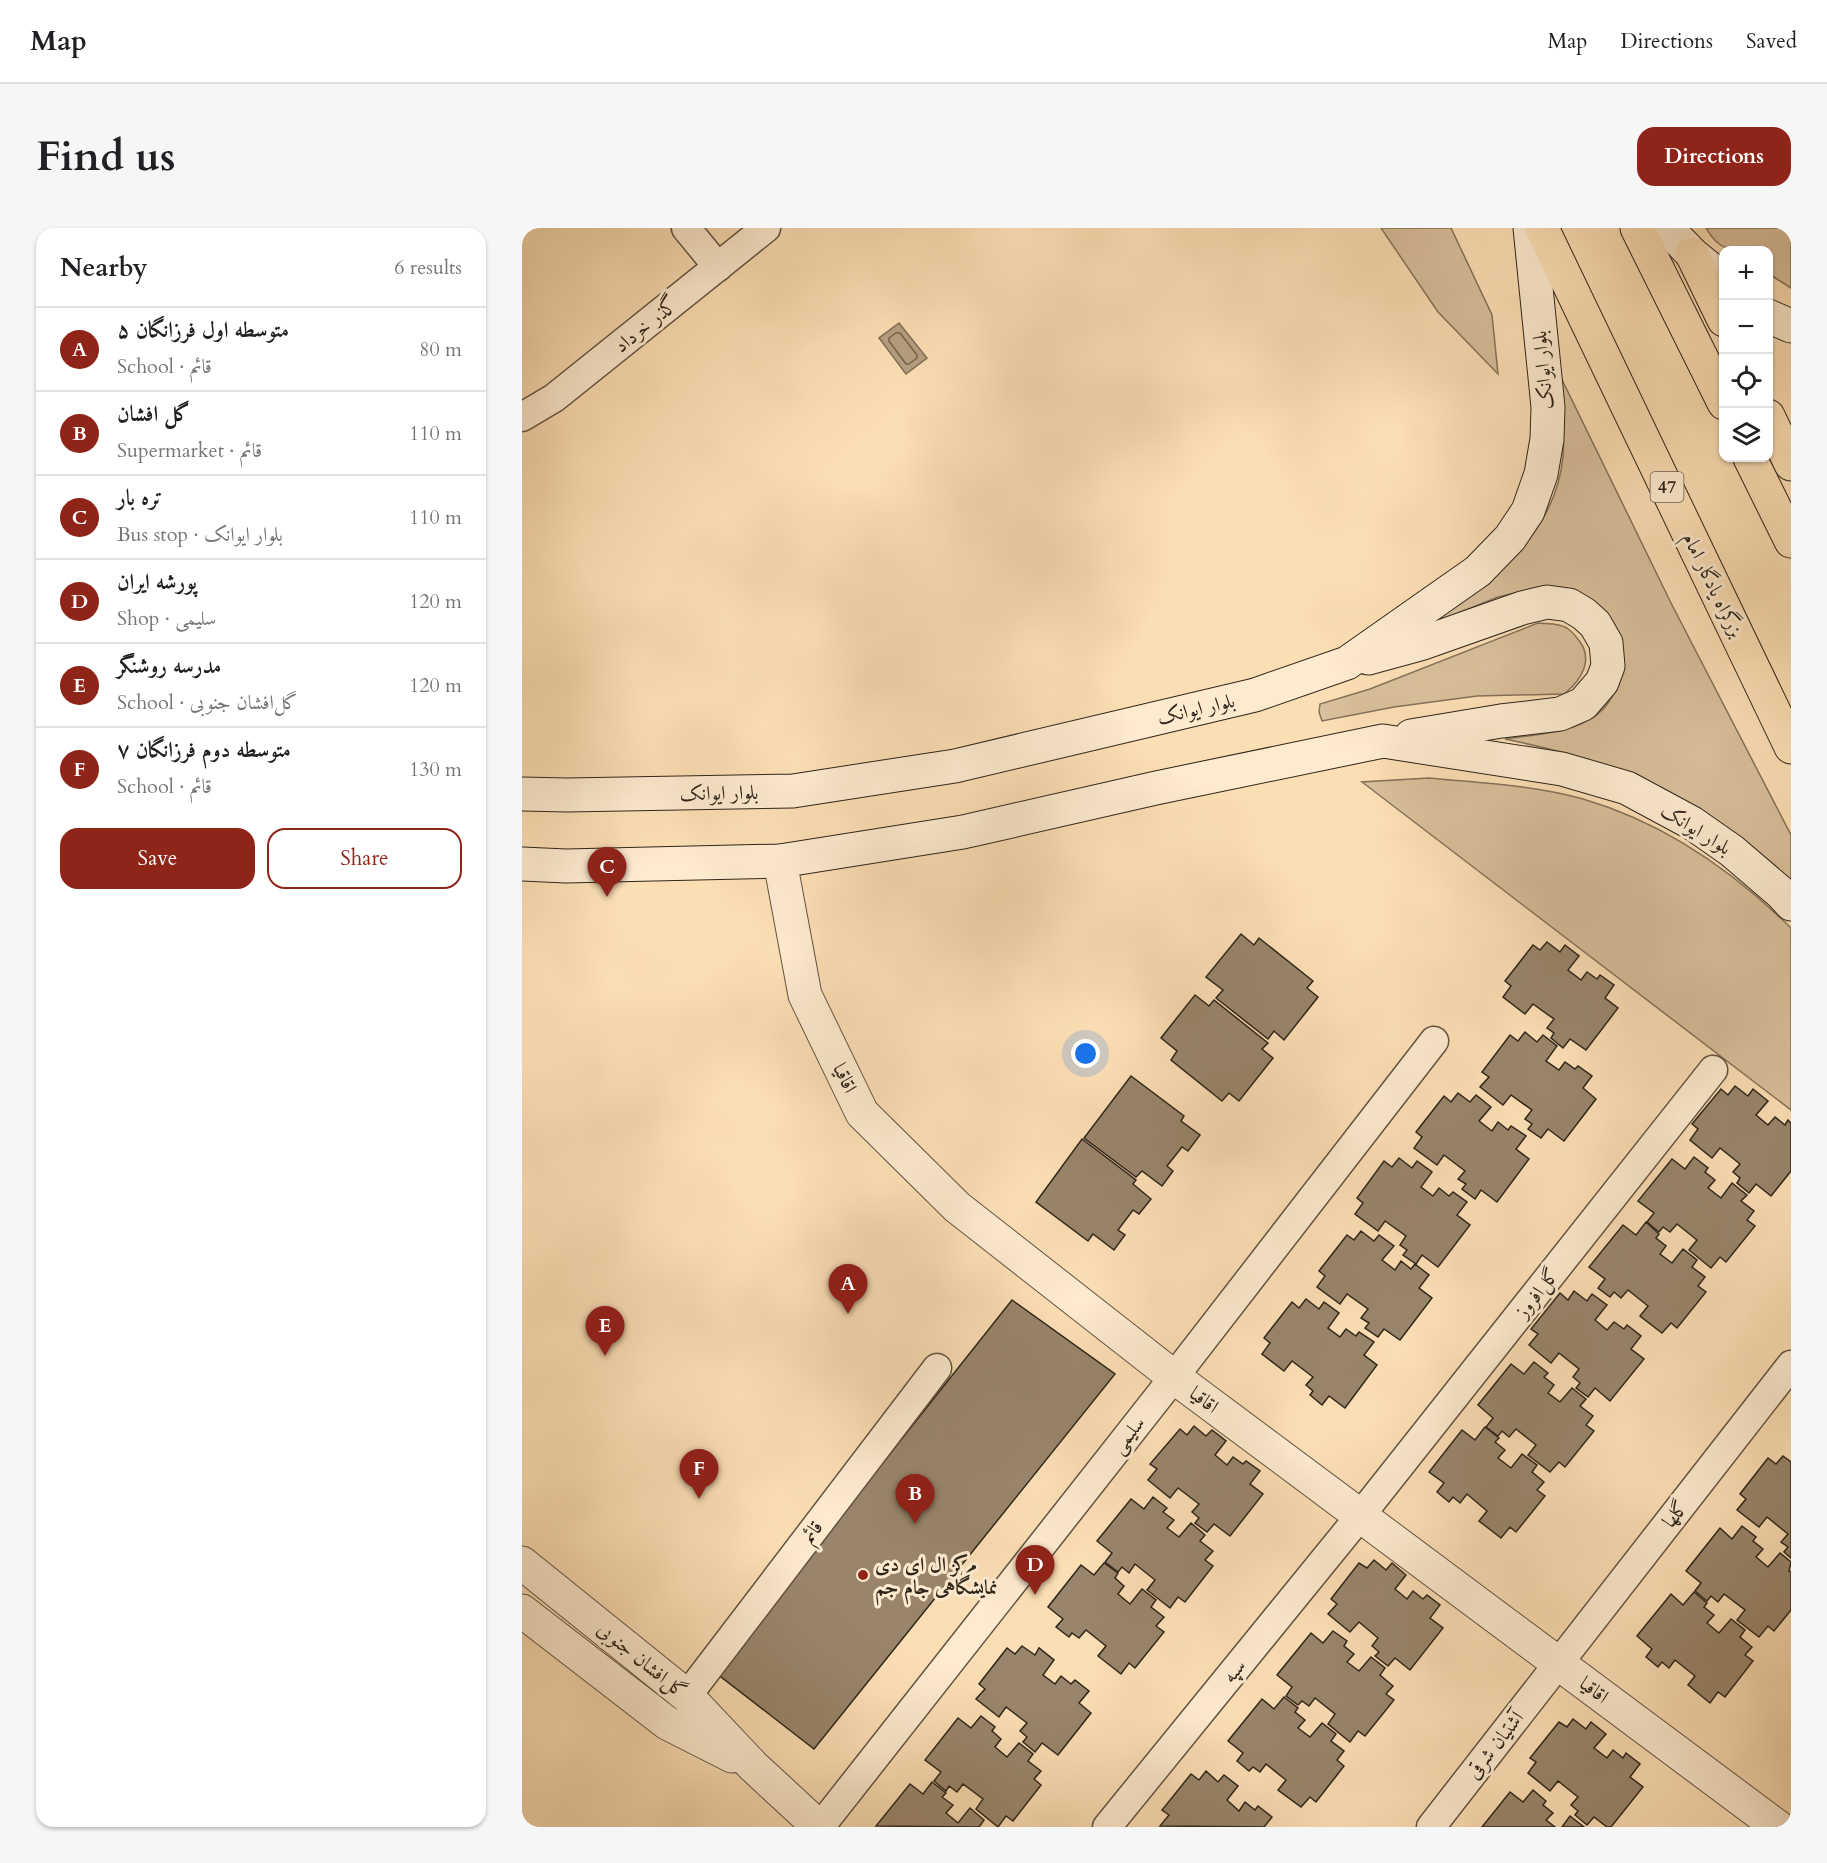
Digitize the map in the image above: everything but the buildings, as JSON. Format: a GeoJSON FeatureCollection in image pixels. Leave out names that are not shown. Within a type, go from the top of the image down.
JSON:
{"type":"FeatureCollection","features":[{"type":"Feature","properties":{"kind":"main road","name":"بلوار ایوانک"},"geometry":{"type":"LineString","coordinates":[[522,794],[793,791],[955,766],[1255,695],[1347,663],[1478,571],[1510,538],[1528,511],[1541,474],[1547,439],[1548,407],[1530,228]]}},
{"type":"Feature","properties":{"kind":"main road","name":"بزرگراه یادگار امام"},"geometry":{"type":"LineString","coordinates":[[1542,228],[1791,747]]}},
{"type":"Feature","properties":{"kind":"main road"},"geometry":{"type":"LineString","coordinates":[[1637,228],[1719,394]]}},
{"type":"Feature","properties":{"kind":"main road"},"geometry":{"type":"LineString","coordinates":[[1667,228],[1692,254],[1719,276]]}},
{"type":"Feature","properties":{"kind":"main road"},"geometry":{"type":"LineString","coordinates":[[1692,254],[1719,310]]}},
{"type":"Feature","properties":{"kind":"main road"},"geometry":{"type":"LineString","coordinates":[[1773,318],[1791,326]]}},
{"type":"Feature","properties":{"kind":"main road"},"geometry":{"type":"LineString","coordinates":[[1773,426],[1791,464]]}},
{"type":"Feature","properties":{"kind":"main road"},"geometry":{"type":"LineString","coordinates":[[1752,462],[1791,541]]}},
{"type":"Feature","properties":{"kind":"main road"},"geometry":{"type":"LineString","coordinates":[[1347,663],[1423,643],[1521,608],[1546,602],[1569,605],[1584,614],[1595,624],[1606,643],[1608,666],[1602,682],[1583,704],[1560,714],[1501,721],[1383,741]]}},
{"type":"Feature","properties":{"kind":"main road","name":"بلوار ایوانک"},"geometry":{"type":"LineString","coordinates":[[522,864],[566,866],[780,861],[963,832],[1156,788],[1383,741],[1562,769],[1627,788],[1692,823],[1732,851],[1791,904]]}},
{"type":"Feature","properties":{"kind":"main road","name":"اقاقیا"},"geometry":{"type":"LineString","coordinates":[[780,861],[805,995],[862,1113],[957,1207],[1174,1377],[1778,1827]]}},
{"type":"Feature","properties":{"kind":"main road","name":"گل‌افشان جنوبی"},"geometry":{"type":"LineString","coordinates":[[522,1563],[687,1696],[753,1766],[819,1827]]}},
{"type":"Feature","properties":{"kind":"main road","name":"گل‌افشان جنوبی"},"geometry":{"type":"LineString","coordinates":[[522,1611],[667,1723],[753,1766]]}},
{"type":"Feature","properties":{"kind":"street"},"geometry":{"type":"LineString","coordinates":[[687,228],[717,267]]}},
{"type":"Feature","properties":{"kind":"street","name":"گذر خرداد"},"geometry":{"type":"LineString","coordinates":[[522,417],[554,398],[766,228]]}},
{"type":"Feature","properties":{"kind":"street","name":"سلیمی"},"geometry":{"type":"LineString","coordinates":[[819,1827],[1174,1377],[1434,1041]]}},
{"type":"Feature","properties":{"kind":"street","name":"گل‌افروز"},"geometry":{"type":"LineString","coordinates":[[1360,1516],[1713,1070]]}},
{"type":"Feature","properties":{"kind":"street","name":"گلها"},"geometry":{"type":"LineString","coordinates":[[1558,1663],[1791,1365]]}},
{"type":"Feature","properties":{"kind":"street","name":"قائم"},"geometry":{"type":"LineString","coordinates":[[687,1696],[937,1368]]}},
{"type":"Feature","properties":{"kind":"street","name":"سپه"},"geometry":{"type":"LineString","coordinates":[[1107,1827],[1360,1516]]}},
{"type":"Feature","properties":{"kind":"street","name":"آشتیان شرقی"},"geometry":{"type":"LineString","coordinates":[[1431,1827],[1558,1663]]}},
{"type":"Feature","properties":{"kind":"shaded area"},"geometry":{"type":"Polygon","coordinates":[[[1381,228],[1451,228],[1492,315],[1498,374],[1438,312],[1381,228]]]}},
{"type":"Feature","properties":{"kind":"shaded area"},"geometry":{"type":"Polygon","coordinates":[[[1706,228],[1791,228],[1791,288],[1773,277],[1773,246],[1722,246],[1706,228]]]}},
{"type":"Feature","properties":{"kind":"shaded area"},"geometry":{"type":"Polygon","coordinates":[[[1548,351],[1671,603],[1791,835],[1791,883],[1710,817],[1653,784],[1580,757],[1505,739],[1561,730],[1588,721],[1599,713],[1610,699],[1622,669],[1542,587],[1498,597],[1419,629],[1468,597],[1513,558],[1532,536],[1547,512],[1557,485],[1564,443],[1559,403],[1548,351]]]}},
{"type":"Feature","properties":{"kind":"shaded area"},"geometry":{"type":"Polygon","coordinates":[[[1538,623],[1564,626],[1575,635],[1585,653],[1586,661],[1581,675],[1564,694],[1477,696],[1394,707],[1322,721],[1319,712],[1320,704],[1370,689],[1538,623]]]}},
{"type":"Feature","properties":{"kind":"shaded area"},"geometry":{"type":"Polygon","coordinates":[[[1429,778],[1507,785],[1564,794],[1612,809],[1641,821],[1695,851],[1721,868],[1769,907],[1791,928],[1791,1110],[1362,782],[1429,778]]]}},
{"type":"Feature","properties":{"kind":"water"},"geometry":{"type":"Polygon","coordinates":[[[899,323],[927,358],[906,374],[879,338],[899,323]]]}},
{"type":"Feature","properties":{"kind":"place","name":"تره بار"},"geometry":{"type":"Point","coordinates":[607,897]}},
{"type":"Feature","properties":{"kind":"place","name":"متوسطه اول فرزانگان ۵"},"geometry":{"type":"Point","coordinates":[848,1314]}},
{"type":"Feature","properties":{"kind":"place","name":"مدرسه روشنگر"},"geometry":{"type":"Point","coordinates":[605,1356]}},
{"type":"Feature","properties":{"kind":"place","name":"متوسطه دوم فرزانگان ۷"},"geometry":{"type":"Point","coordinates":[699,1499]}},
{"type":"Feature","properties":{"kind":"place","name":"گل افشان"},"geometry":{"type":"Point","coordinates":[915,1524]}},
{"type":"Feature","properties":{"kind":"place","name":"مرکز ال ای دی نمایشگاهی جام جم"},"geometry":{"type":"Point","coordinates":[863,1575]}},
{"type":"Feature","properties":{"kind":"place","name":"پورشه ایران"},"geometry":{"type":"Point","coordinates":[1035,1595]}}]}
